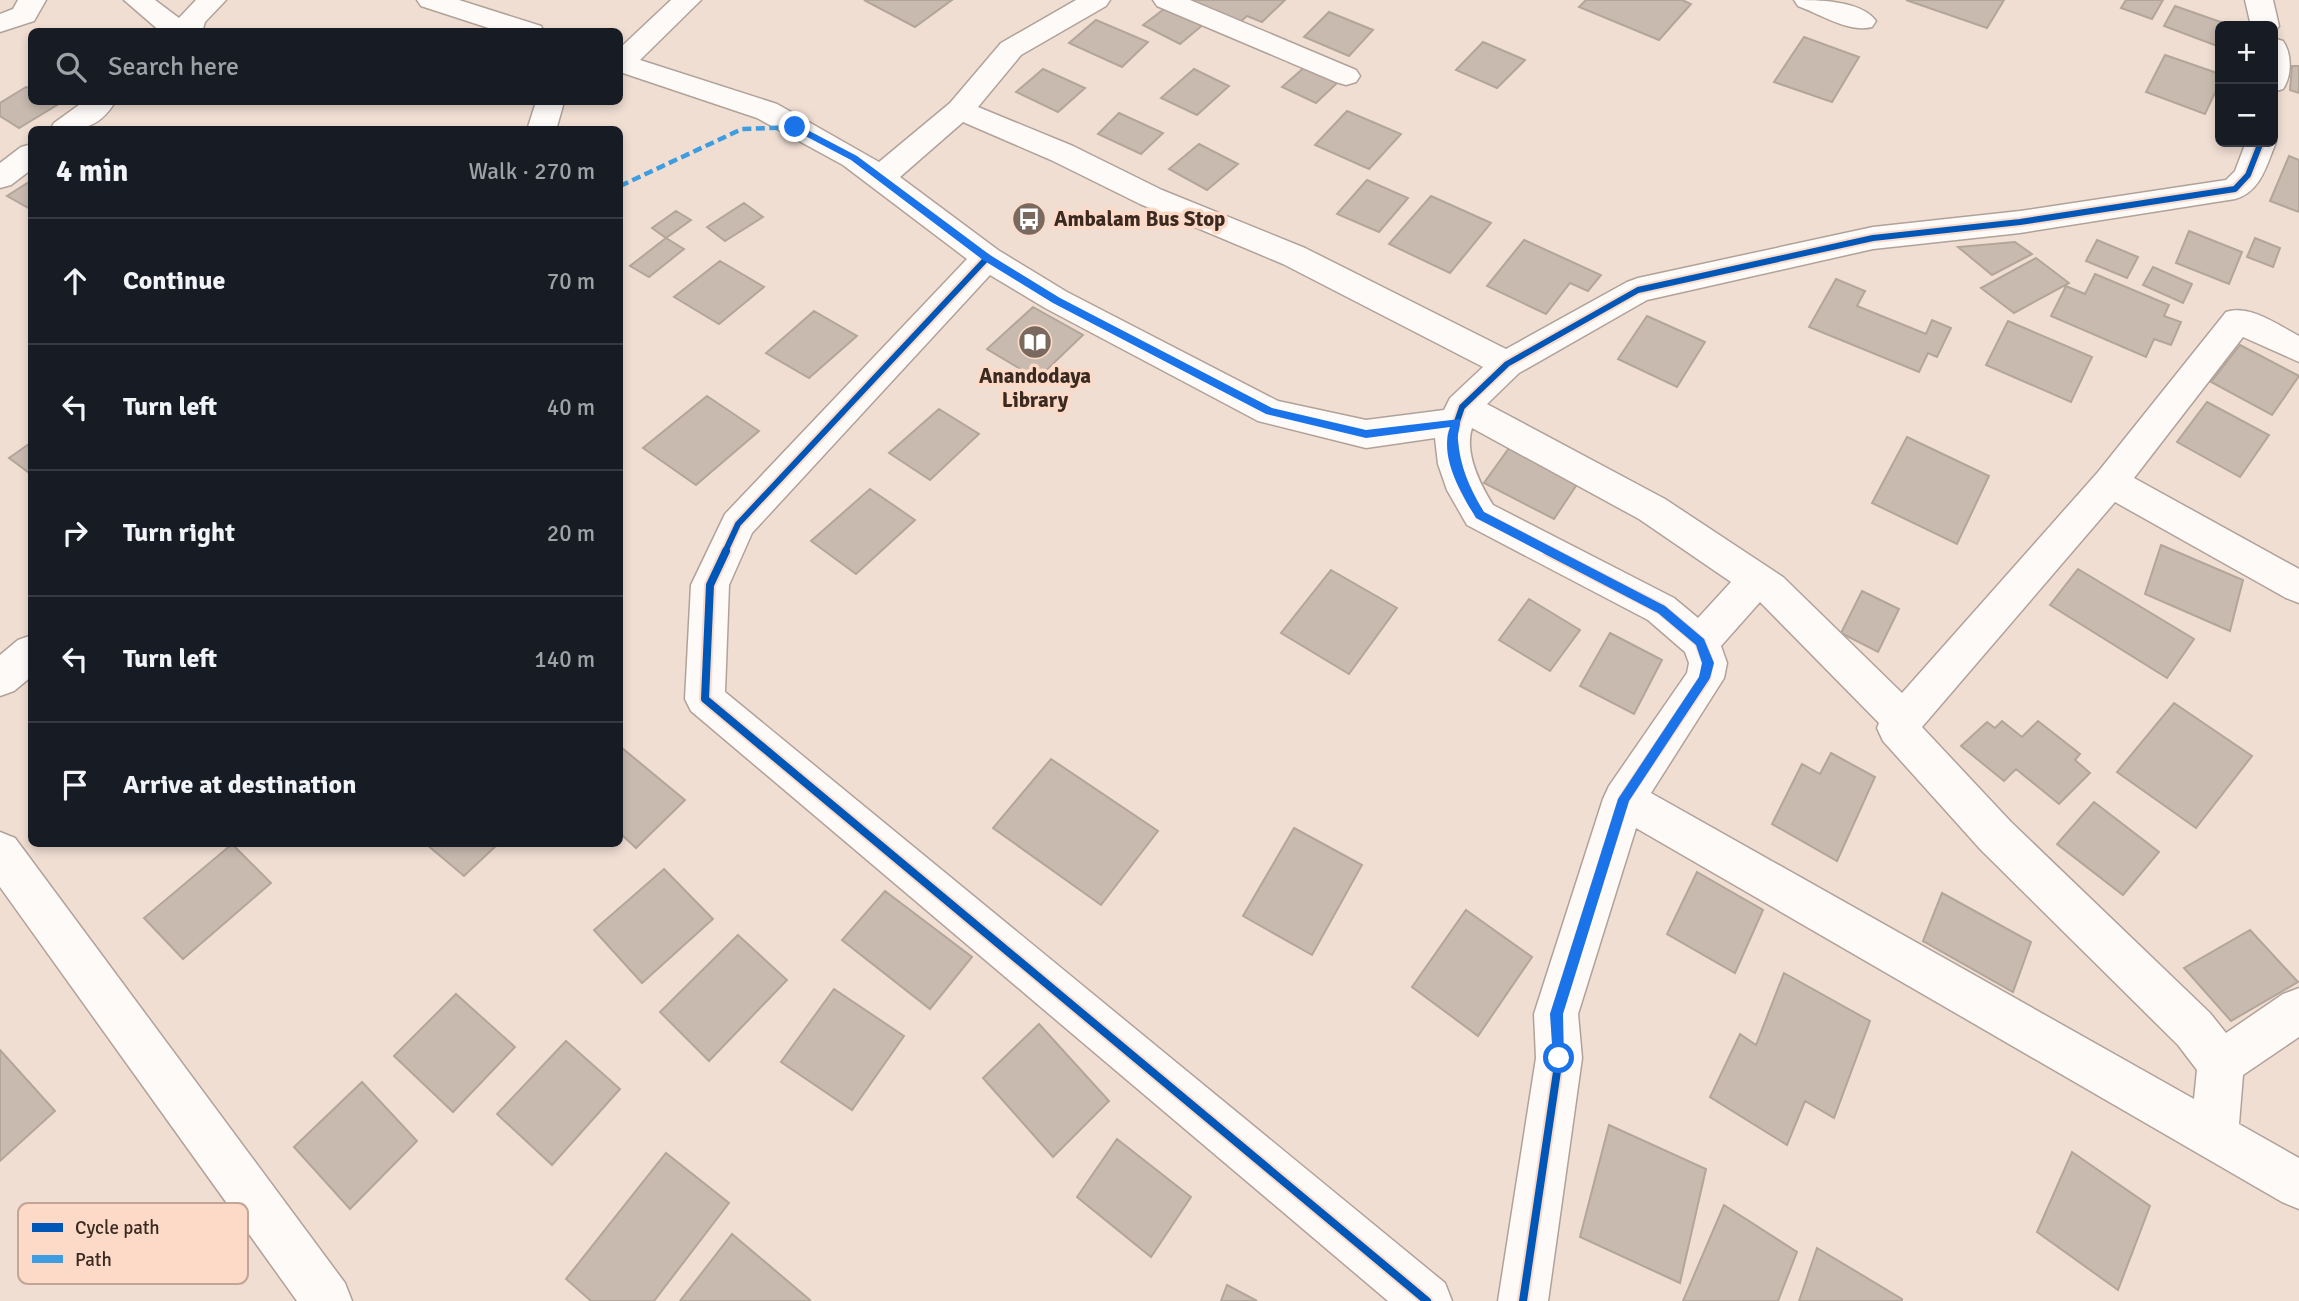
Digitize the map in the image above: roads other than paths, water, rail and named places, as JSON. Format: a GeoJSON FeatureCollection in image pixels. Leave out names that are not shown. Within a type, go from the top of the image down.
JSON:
{"type":"FeatureCollection","features":[{"type":"Feature","properties":{"kind":"street"},"geometry":{"type":"LineString","coordinates":[[0,24],[24,15],[32,0]]}},
{"type":"Feature","properties":{"kind":"street"},"geometry":{"type":"LineString","coordinates":[[138,0],[174,28]]}},
{"type":"Feature","properties":{"kind":"street"},"geometry":{"type":"LineString","coordinates":[[189,28],[192,19],[212,0]]}},
{"type":"Feature","properties":{"kind":"street"},"geometry":{"type":"LineString","coordinates":[[431,0],[518,28]]}},
{"type":"Feature","properties":{"kind":"street"},"geometry":{"type":"LineString","coordinates":[[623,60],[687,0]]}},
{"type":"Feature","properties":{"kind":"street"},"geometry":{"type":"LineString","coordinates":[[880,177],[960,110],[1010,49],[1096,0]]}},
{"type":"Feature","properties":{"kind":"street"},"geometry":{"type":"LineString","coordinates":[[1167,0],[1346,76]]}},
{"type":"Feature","properties":{"kind":"street"},"geometry":{"type":"LineString","coordinates":[[1808,0],[1862,21]]}},
{"type":"Feature","properties":{"kind":"street"},"geometry":{"type":"LineString","coordinates":[[2259,0],[2264,21]]}},
{"type":"Feature","properties":{"kind":"street"},"geometry":{"type":"LineString","coordinates":[[623,64],[767,111],[854,158],[987,258],[1056,300],[1270,412],[1366,434],[1460,415],[1652,509],[1770,588],[1903,720]]}},
{"type":"Feature","properties":{"kind":"street"},"geometry":{"type":"LineString","coordinates":[[69,126],[97,105]]}},
{"type":"Feature","properties":{"kind":"street"},"geometry":{"type":"LineString","coordinates":[[542,126],[549,105]]}},
{"type":"Feature","properties":{"kind":"street"},"geometry":{"type":"LineString","coordinates":[[960,110],[1062,153],[1151,197],[1294,256],[1507,365]]}},
{"type":"Feature","properties":{"kind":"street"},"geometry":{"type":"LineString","coordinates":[[1523,1301],[1559,1058],[1556,1014],[1624,799],[1704,678],[1708,663],[1700,642],[1661,609],[1480,515],[1465,490],[1456,464],[1452,436],[1460,415],[1507,365],[1639,290],[1873,238],[2020,222],[2235,189],[2249,175],[2259,147]]}},
{"type":"Feature","properties":{"kind":"street"},"geometry":{"type":"LineString","coordinates":[[0,178],[28,157]]}},
{"type":"Feature","properties":{"kind":"street"},"geometry":{"type":"LineString","coordinates":[[987,258],[738,524],[710,585],[705,699],[1427,1301]]}},
{"type":"Feature","properties":{"kind":"street"},"geometry":{"type":"LineString","coordinates":[[2214,1136],[2221,1063],[2194,1030],[1987,826],[1897,728],[2111,482],[2238,320],[2299,350]]}},
{"type":"Feature","properties":{"kind":"street"},"geometry":{"type":"LineString","coordinates":[[2111,482],[2299,587]]}},
{"type":"Feature","properties":{"kind":"street"},"geometry":{"type":"LineString","coordinates":[[1700,642],[1757,579]]}},
{"type":"Feature","properties":{"kind":"street"},"geometry":{"type":"LineString","coordinates":[[0,679],[28,655]]}},
{"type":"Feature","properties":{"kind":"street"},"geometry":{"type":"LineString","coordinates":[[1624,799],[2299,1185]]}},
{"type":"Feature","properties":{"kind":"street"},"geometry":{"type":"LineString","coordinates":[[0,852],[327,1301]]}},
{"type":"Feature","properties":{"kind":"street"},"geometry":{"type":"LineString","coordinates":[[2221,1063],[2299,1010]]}},
{"type":"Feature","properties":{"kind":"place","name":"Ambalam Bus Stop"},"geometry":{"type":"Point","coordinates":[1029,219]}},
{"type":"Feature","properties":{"kind":"place","name":"Anandodaya Library"},"geometry":{"type":"Point","coordinates":[1035,342]}}]}
